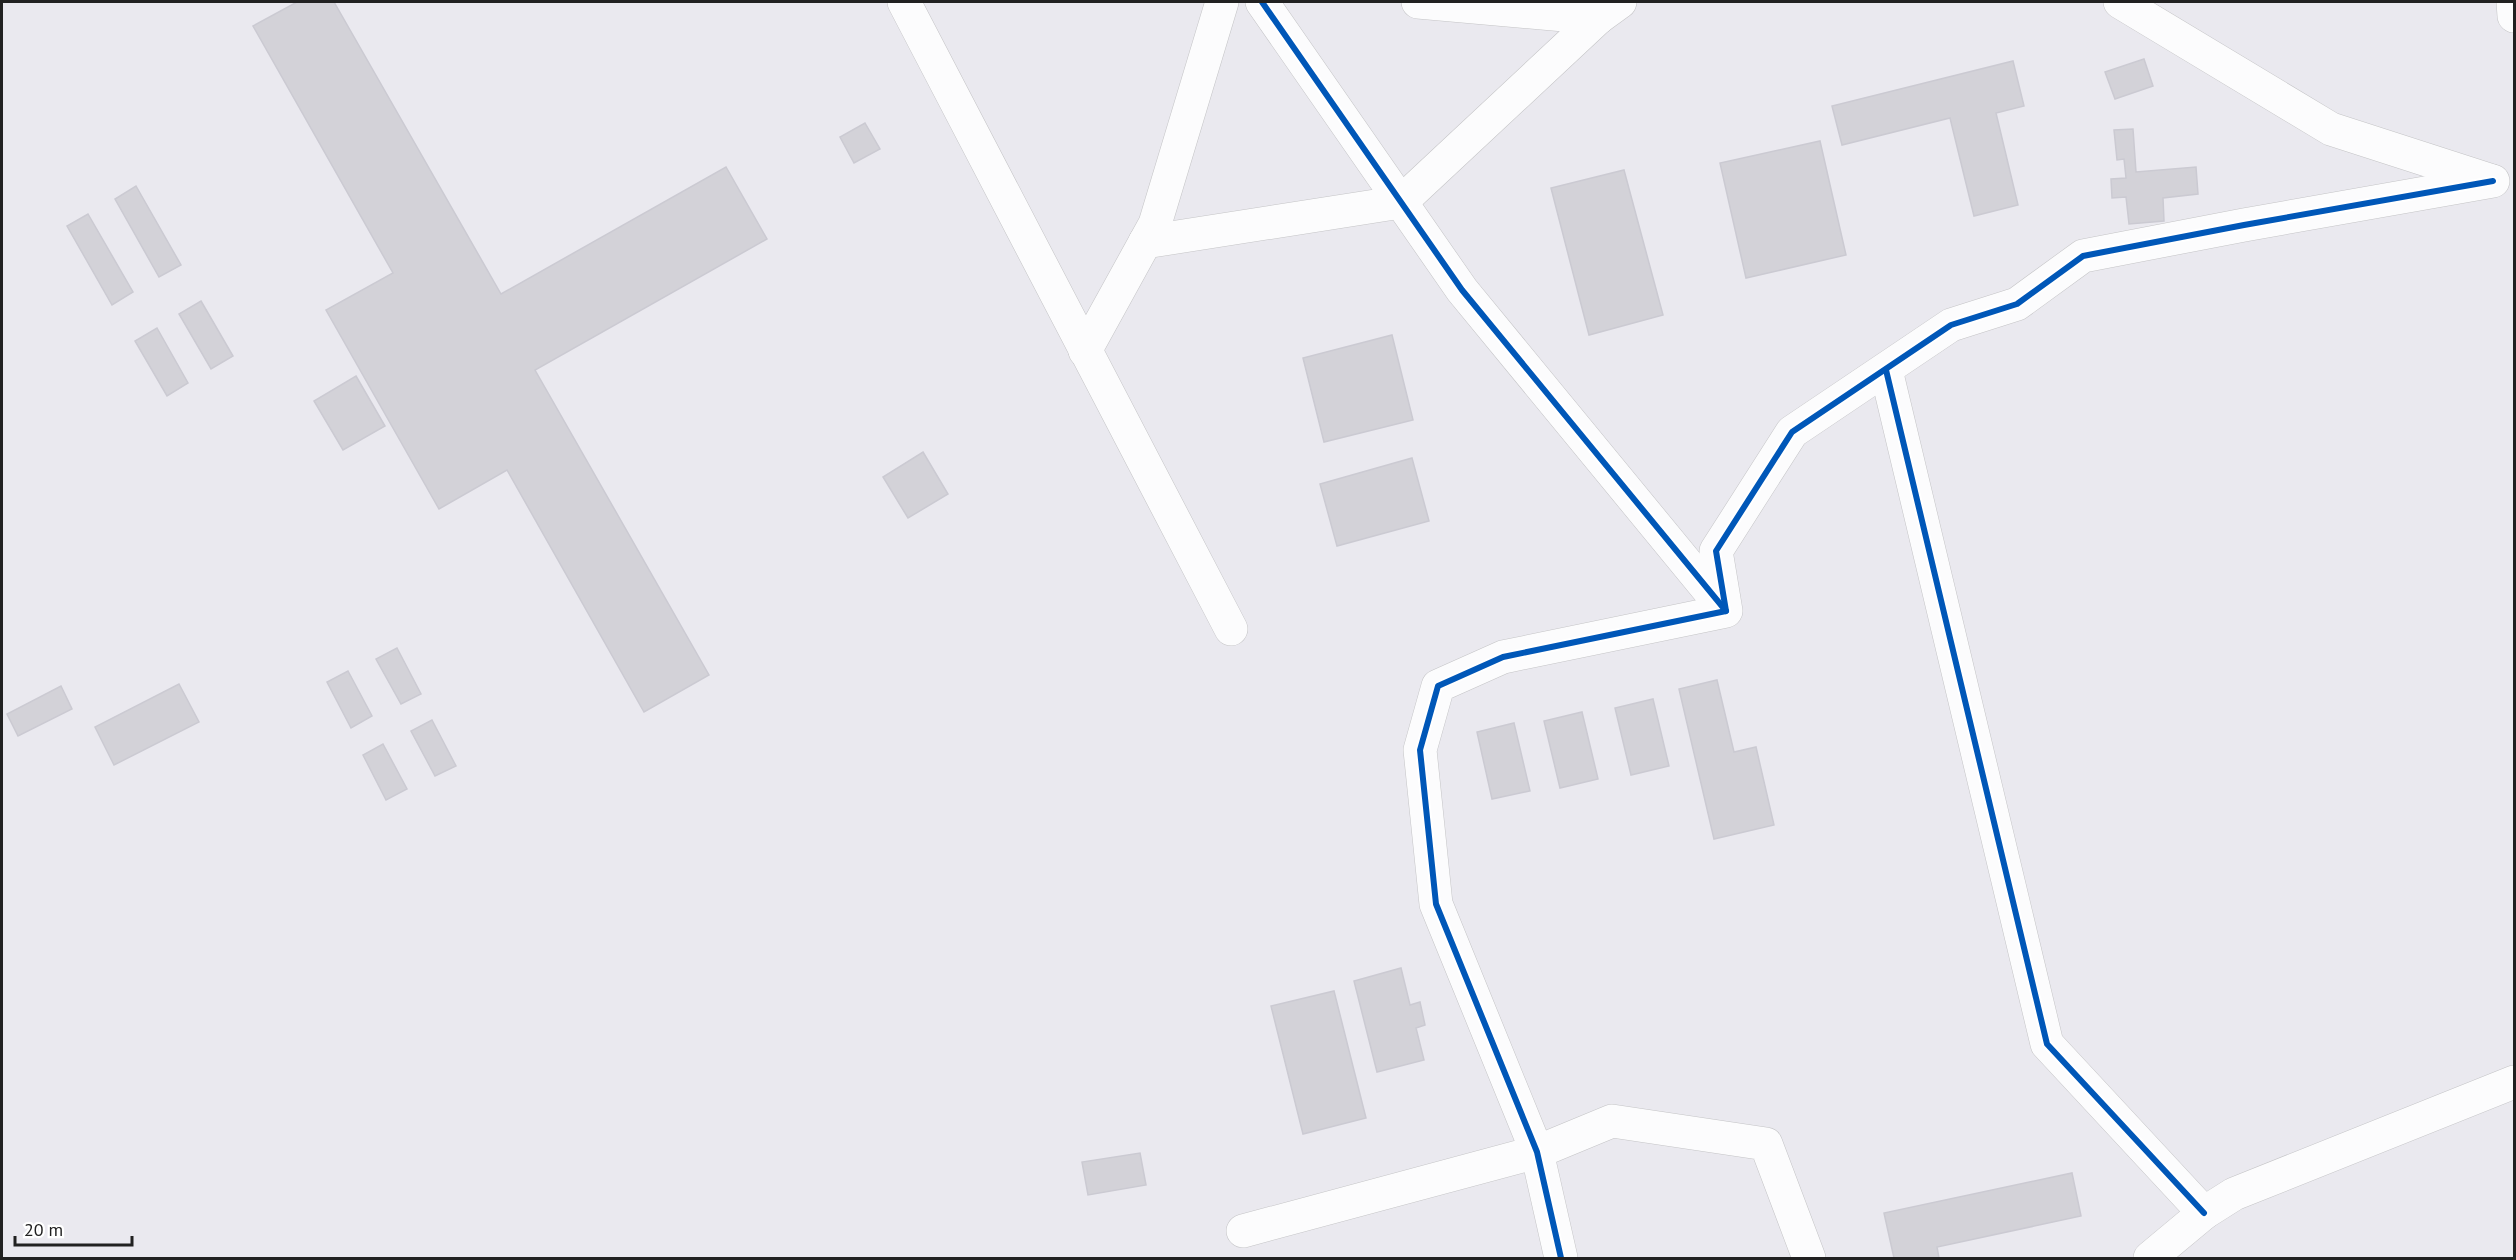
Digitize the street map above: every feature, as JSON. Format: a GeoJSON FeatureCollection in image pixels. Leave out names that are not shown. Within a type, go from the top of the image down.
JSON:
{"type":"FeatureCollection","features":[{"type":"Feature","properties":{"kind":"street"},"geometry":{"type":"LineString","coordinates":[[904,2],[1231,629]]}},
{"type":"Feature","properties":{"kind":"street"},"geometry":{"type":"LineString","coordinates":[[1085,351],[1155,224],[1222,2]]}},
{"type":"Feature","properties":{"kind":"street"},"geometry":{"type":"LineString","coordinates":[[1262,2],[1462,290],[1726,611]]}},
{"type":"Feature","properties":{"kind":"street"},"geometry":{"type":"LineString","coordinates":[[1418,2],[1609,10]]}},
{"type":"Feature","properties":{"kind":"street"},"geometry":{"type":"LineString","coordinates":[[2120,2],[2331,129],[2504,181]]}},
{"type":"Feature","properties":{"kind":"street"},"geometry":{"type":"LineString","coordinates":[[2513,2],[2514,16]]}},
{"type":"Feature","properties":{"kind":"street"},"geometry":{"type":"LineString","coordinates":[[1145,243],[1401,202],[1609,10]]}},
{"type":"Feature","properties":{"kind":"street"},"geometry":{"type":"LineString","coordinates":[[1726,611],[1716,551],[1792,432],[1951,325],[2017,303],[2083,256],[2244,225],[2504,181]]}},
{"type":"Feature","properties":{"kind":"street"},"geometry":{"type":"LineString","coordinates":[[1886,370],[2047,1044],[2204,1213]]}},
{"type":"Feature","properties":{"kind":"street"},"geometry":{"type":"LineString","coordinates":[[1561,1258],[1538,1152],[1436,904],[1420,750],[1438,686],[1503,657],[1726,611]]}},
{"type":"Feature","properties":{"kind":"street"},"geometry":{"type":"LineString","coordinates":[[2150,1258],[2204,1213],[2234,1194],[2514,1082]]}},
{"type":"Feature","properties":{"kind":"street"},"geometry":{"type":"LineString","coordinates":[[1243,1231],[1538,1152],[1612,1121],[1766,1144],[1809,1258]]}},
{"type":"Feature","properties":{"kind":"building"},"geometry":{"type":"Polygon","coordinates":[[[297,2],[334,2],[501,294],[726,167],[767,239],[535,370],[709,675],[644,712],[507,470],[439,509],[326,310],[393,273],[253,26],[297,2]]]}},
{"type":"Feature","properties":{"kind":"building"},"geometry":{"type":"Polygon","coordinates":[[[2144,59],[2153,86],[2115,99],[2105,72],[2144,59]]]}},
{"type":"Feature","properties":{"kind":"building"},"geometry":{"type":"Polygon","coordinates":[[[2013,61],[2024,106],[1996,113],[2018,205],[1974,216],[1950,118],[1842,145],[1832,106],[2013,61]]]}},
{"type":"Feature","properties":{"kind":"building"},"geometry":{"type":"Polygon","coordinates":[[[865,123],[880,149],[854,163],[840,137],[865,123]]]}},
{"type":"Feature","properties":{"kind":"building"},"geometry":{"type":"Polygon","coordinates":[[[2133,129],[2136,172],[2196,167],[2198,194],[2163,198],[2164,221],[2129,224],[2126,197],[2112,198],[2111,179],[2126,178],[2124,159],[2117,160],[2114,130],[2133,129]]]}},
{"type":"Feature","properties":{"kind":"building"},"geometry":{"type":"Polygon","coordinates":[[[1820,141],[1846,255],[1746,278],[1720,163],[1820,141]]]}},
{"type":"Feature","properties":{"kind":"building"},"geometry":{"type":"Polygon","coordinates":[[[1624,170],[1663,315],[1589,335],[1551,188],[1624,170]]]}},
{"type":"Feature","properties":{"kind":"building"},"geometry":{"type":"Polygon","coordinates":[[[136,186],[181,265],[159,277],[115,199],[136,186]]]}},
{"type":"Feature","properties":{"kind":"building"},"geometry":{"type":"Polygon","coordinates":[[[88,214],[133,292],[112,305],[67,226],[88,214]]]}},
{"type":"Feature","properties":{"kind":"building"},"geometry":{"type":"Polygon","coordinates":[[[201,301],[233,356],[211,369],[179,314],[201,301]]]}},
{"type":"Feature","properties":{"kind":"building"},"geometry":{"type":"Polygon","coordinates":[[[157,328],[188,383],[167,396],[135,341],[157,328]]]}},
{"type":"Feature","properties":{"kind":"building"},"geometry":{"type":"Polygon","coordinates":[[[1392,335],[1413,420],[1324,442],[1303,358],[1392,335]]]}},
{"type":"Feature","properties":{"kind":"building"},"geometry":{"type":"Polygon","coordinates":[[[356,376],[385,426],[343,450],[314,401],[356,376]]]}},
{"type":"Feature","properties":{"kind":"building"},"geometry":{"type":"Polygon","coordinates":[[[923,452],[948,494],[908,518],[883,477],[923,452]]]}},
{"type":"Feature","properties":{"kind":"building"},"geometry":{"type":"Polygon","coordinates":[[[1412,458],[1429,521],[1337,546],[1320,484],[1412,458]]]}},
{"type":"Feature","properties":{"kind":"building"},"geometry":{"type":"Polygon","coordinates":[[[397,648],[421,694],[401,704],[376,659],[397,648]]]}},
{"type":"Feature","properties":{"kind":"building"},"geometry":{"type":"Polygon","coordinates":[[[348,671],[372,716],[351,728],[327,682],[348,671]]]}},
{"type":"Feature","properties":{"kind":"building"},"geometry":{"type":"Polygon","coordinates":[[[1717,680],[1734,752],[1756,747],[1774,825],[1714,839],[1679,689],[1717,680]]]}},
{"type":"Feature","properties":{"kind":"building"},"geometry":{"type":"Polygon","coordinates":[[[179,684],[199,722],[114,765],[95,727],[179,684]]]}},
{"type":"Feature","properties":{"kind":"building"},"geometry":{"type":"Polygon","coordinates":[[[61,686],[72,709],[18,736],[7,714],[61,686]]]}},
{"type":"Feature","properties":{"kind":"building"},"geometry":{"type":"Polygon","coordinates":[[[1653,699],[1669,766],[1631,775],[1615,708],[1653,699]]]}},
{"type":"Feature","properties":{"kind":"building"},"geometry":{"type":"Polygon","coordinates":[[[1582,712],[1598,779],[1560,788],[1544,721],[1582,712]]]}},
{"type":"Feature","properties":{"kind":"building"},"geometry":{"type":"Polygon","coordinates":[[[432,720],[456,766],[435,776],[411,731],[432,720]]]}},
{"type":"Feature","properties":{"kind":"building"},"geometry":{"type":"Polygon","coordinates":[[[1514,723],[1530,791],[1492,799],[1477,732],[1514,723]]]}},
{"type":"Feature","properties":{"kind":"building"},"geometry":{"type":"Polygon","coordinates":[[[383,744],[407,789],[386,800],[363,755],[383,744]]]}},
{"type":"Feature","properties":{"kind":"building"},"geometry":{"type":"Polygon","coordinates":[[[1401,968],[1410,1005],[1420,1002],[1425,1025],[1416,1028],[1424,1060],[1377,1072],[1354,981],[1401,968]]]}},
{"type":"Feature","properties":{"kind":"building"},"geometry":{"type":"Polygon","coordinates":[[[1334,991],[1366,1118],[1303,1134],[1271,1006],[1334,991]]]}},
{"type":"Feature","properties":{"kind":"building"},"geometry":{"type":"Polygon","coordinates":[[[1140,1153],[1146,1185],[1088,1195],[1082,1162],[1140,1153]]]}},
{"type":"Feature","properties":{"kind":"building"},"geometry":{"type":"Polygon","coordinates":[[[2072,1173],[2081,1216],[1937,1247],[1939,1258],[1894,1258],[1884,1213],[2072,1173]]]}},
{"type":"Feature","properties":{"kind":"cycle path"},"geometry":{"type":"LineString","coordinates":[[1262,2],[1462,290],[1726,611]]}},
{"type":"Feature","properties":{"kind":"cycle path"},"geometry":{"type":"LineString","coordinates":[[1561,1258],[1537,1152],[1436,904],[1420,750],[1438,686],[1503,657],[1726,611],[1716,551],[1792,432],[1951,325],[2017,304],[2083,256],[2493,181]]}},
{"type":"Feature","properties":{"kind":"cycle path"},"geometry":{"type":"LineString","coordinates":[[1886,370],[2047,1044],[2204,1213]]}}]}
